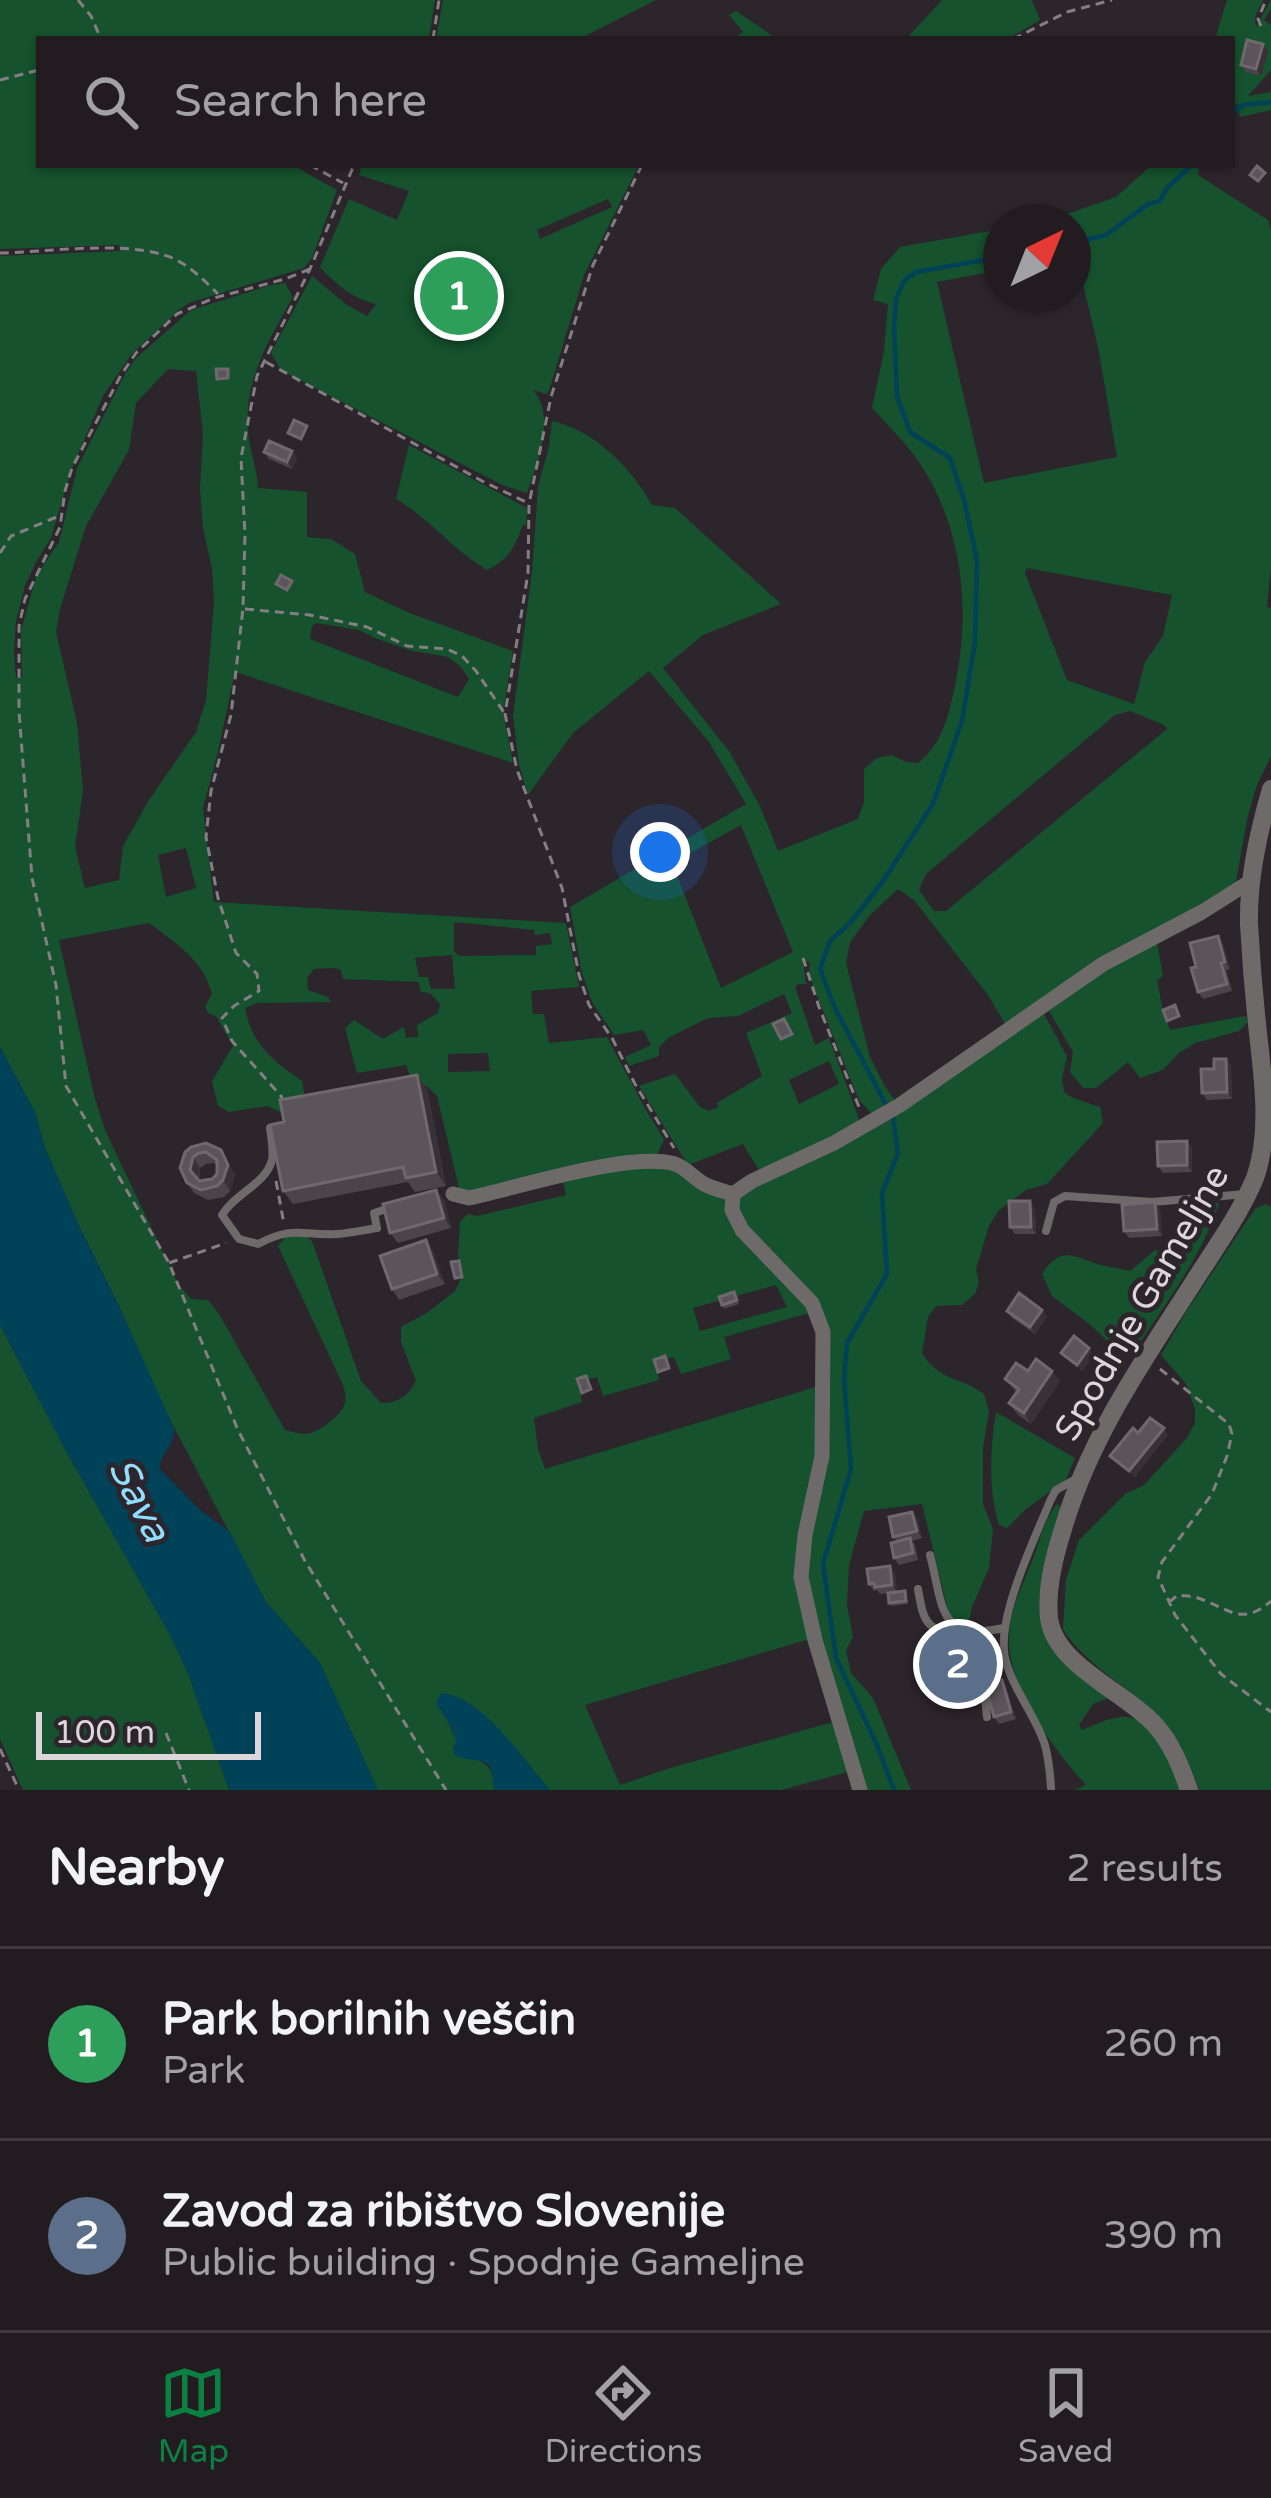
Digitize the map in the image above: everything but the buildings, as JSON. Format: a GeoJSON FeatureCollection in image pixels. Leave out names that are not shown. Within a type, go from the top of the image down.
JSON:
{"type":"FeatureCollection","features":[{"type":"Feature","properties":{"kind":"street","name":"Spodnje Gameljne"},"geometry":{"type":"LineString","coordinates":[[1189,1790],[1164,1736],[1142,1712],[1066,1654],[1054,1636],[1048,1611],[1052,1568],[1080,1478],[1101,1432],[1226,1232],[1260,1158],[1264,1083],[1249,920],[1257,843],[1271,789]]}},
{"type":"Feature","properties":{"kind":"street"},"geometry":{"type":"LineString","coordinates":[[860,1790],[801,1577],[822,1456],[823,1332],[812,1303],[753,1245],[736,1221],[730,1202],[733,1194],[900,1106],[1103,964],[1251,881]]}},
{"type":"Feature","properties":{"kind":"street"},"geometry":{"type":"LineString","coordinates":[[446,1195],[469,1198],[639,1162],[682,1166],[704,1184],[733,1194]]}},
{"type":"Feature","properties":{"kind":"lane"},"geometry":{"type":"LineString","coordinates":[[271,1128],[272,1160],[264,1175],[222,1215],[239,1239],[258,1244],[285,1232],[340,1234],[377,1228],[374,1214],[408,1202]]}},
{"type":"Feature","properties":{"kind":"lane"},"geometry":{"type":"LineString","coordinates":[[1046,1231],[1054,1202],[1065,1196],[1152,1202],[1247,1193]]}},
{"type":"Feature","properties":{"kind":"lane"},"geometry":{"type":"LineString","coordinates":[[1051,1788],[1045,1744],[1005,1658],[1004,1628],[1051,1499],[1056,1490],[1080,1478]]}},
{"type":"Feature","properties":{"kind":"lane"},"geometry":{"type":"LineString","coordinates":[[930,1555],[947,1617],[964,1632]]}},
{"type":"Feature","properties":{"kind":"lane"},"geometry":{"type":"LineString","coordinates":[[918,1589],[932,1628],[964,1632],[1004,1628]]}},
{"type":"Feature","properties":{"kind":"lane"},"geometry":{"type":"LineString","coordinates":[[987,1718],[984,1688],[1005,1658]]}},
{"type":"Feature","properties":{"kind":"lane"},"geometry":{"type":"LineString","coordinates":[[944,1687],[993,1673]]}},
{"type":"Feature","properties":{"kind":"path"},"geometry":{"type":"LineString","coordinates":[[78,0],[100,36]]}},
{"type":"Feature","properties":{"kind":"path"},"geometry":{"type":"LineString","coordinates":[[433,36],[439,0]]}},
{"type":"Feature","properties":{"kind":"path"},"geometry":{"type":"LineString","coordinates":[[1019,36],[1067,12],[1112,0]]}},
{"type":"Feature","properties":{"kind":"path"},"geometry":{"type":"LineString","coordinates":[[1261,26],[1258,19],[1266,0]]}},
{"type":"Feature","properties":{"kind":"path"},"geometry":{"type":"LineString","coordinates":[[0,80],[36,71]]}},
{"type":"Feature","properties":{"kind":"path"},"geometry":{"type":"LineString","coordinates":[[316,168],[345,184]]}},
{"type":"Feature","properties":{"kind":"path"},"geometry":{"type":"LineString","coordinates":[[271,1128],[285,1106],[281,1096],[232,1041],[222,1018],[259,991],[256,974],[236,953],[218,898],[206,837],[211,791],[231,715],[243,608],[241,458],[257,376],[353,168]]}},
{"type":"Feature","properties":{"kind":"path"},"geometry":{"type":"LineString","coordinates":[[641,168],[593,265],[551,397],[530,504],[528,573],[505,714],[517,770],[562,887],[589,1005],[618,1047],[682,1166]]}},
{"type":"Feature","properties":{"kind":"path"},"geometry":{"type":"LineString","coordinates":[[0,253],[132,249],[168,256],[198,274],[221,296]]}},
{"type":"Feature","properties":{"kind":"path"},"geometry":{"type":"LineString","coordinates":[[310,268],[185,309],[136,353],[72,468],[60,526],[25,599],[19,626],[19,712],[32,878],[56,985],[66,1086],[169,1264],[238,1430],[304,1561],[446,1790]]}},
{"type":"Feature","properties":{"kind":"path"},"geometry":{"type":"LineString","coordinates":[[264,361],[530,504]]}},
{"type":"Feature","properties":{"kind":"path"},"geometry":{"type":"LineString","coordinates":[[1,550],[11,536],[61,515]]}},
{"type":"Feature","properties":{"kind":"path"},"geometry":{"type":"LineString","coordinates":[[243,608],[310,615],[367,627],[407,646],[447,649],[476,671],[505,714]]}},
{"type":"Feature","properties":{"kind":"path"},"geometry":{"type":"LineString","coordinates":[[803,958],[819,1007],[873,1121]]}},
{"type":"Feature","properties":{"kind":"path"},"geometry":{"type":"LineString","coordinates":[[272,1160],[285,1232]]}},
{"type":"Feature","properties":{"kind":"path"},"geometry":{"type":"LineString","coordinates":[[169,1264],[239,1239]]}},
{"type":"Feature","properties":{"kind":"path"},"geometry":{"type":"LineString","coordinates":[[1145,1357],[1228,1424],[1232,1434],[1212,1494],[1162,1562],[1158,1577],[1168,1604],[1221,1674],[1271,1712]]}},
{"type":"Feature","properties":{"kind":"path"},"geometry":{"type":"LineString","coordinates":[[1168,1604],[1178,1595],[1200,1598],[1240,1616],[1271,1601]]}},
{"type":"Feature","properties":{"kind":"path"},"geometry":{"type":"LineString","coordinates":[[166,1733],[189,1790]]}},
{"type":"Feature","properties":{"kind":"path"},"geometry":{"type":"LineString","coordinates":[[0,1748],[19,1790]]}},
{"type":"Feature","properties":{"kind":"green space"},"geometry":{"type":"Polygon","coordinates":[[[0,0],[435,0],[429,36],[36,36],[36,168],[297,168],[337,190],[304,268],[189,303],[131,355],[103,396],[72,468],[51,538],[25,586],[16,621],[16,678],[22,677],[21,631],[36,576],[59,542],[77,468],[125,374],[136,358],[191,310],[285,283],[293,297],[267,345],[250,395],[248,432],[258,488],[307,492],[307,537],[331,539],[355,554],[365,592],[513,651],[503,713],[513,763],[235,672],[203,808],[214,902],[566,923],[579,987],[531,991],[533,1014],[544,1014],[549,1043],[607,1037],[664,1139],[656,1158],[460,1192],[437,1096],[427,1086],[413,1084],[406,1065],[357,1073],[345,1028],[354,1020],[383,1039],[404,1027],[406,1038],[418,1037],[417,1025],[438,1013],[440,1004],[420,991],[419,982],[343,979],[341,970],[335,968],[314,969],[307,978],[308,990],[331,1002],[257,1003],[245,1008],[252,1032],[265,1051],[302,1081],[305,1098],[300,1106],[280,1112],[268,1106],[229,1112],[218,1106],[212,1081],[233,1046],[205,1006],[212,994],[208,982],[187,953],[149,923],[59,940],[94,1095],[105,1130],[178,1284],[191,1299],[208,1300],[285,1430],[300,1434],[332,1420],[346,1397],[278,1246],[288,1233],[299,1230],[312,1241],[361,1381],[381,1403],[387,1403],[402,1398],[416,1381],[401,1342],[401,1327],[455,1291],[462,1276],[460,1221],[468,1214],[477,1216],[566,1195],[563,1182],[646,1166],[678,1173],[724,1199],[731,1220],[813,1312],[724,1337],[731,1359],[681,1374],[674,1357],[655,1362],[659,1380],[603,1396],[597,1377],[579,1382],[582,1402],[534,1418],[538,1449],[545,1469],[819,1386],[817,1455],[798,1545],[810,1639],[585,1705],[620,1785],[833,1722],[848,1772],[781,1790],[550,1790],[472,1705],[446,1717],[460,1745],[488,1767],[494,1790],[378,1790],[320,1663],[266,1602],[165,1410],[78,1224],[35,1112],[0,1047],[0,256],[120,251],[119,245],[0,249],[0,0]],[[168,369],[136,403],[129,450],[86,526],[56,632],[77,723],[83,791],[75,847],[85,888],[119,880],[123,846],[196,732],[206,700],[214,603],[203,528],[203,434],[196,371],[168,369]],[[312,626],[310,639],[458,697],[469,679],[448,657],[409,650],[359,630],[312,626]],[[186,848],[158,855],[166,897],[196,888],[186,848]],[[454,922],[454,951],[459,956],[536,955],[536,946],[552,944],[550,933],[535,935],[534,930],[454,922]],[[452,955],[415,958],[419,977],[428,977],[431,989],[455,989],[452,955]],[[488,1053],[448,1054],[448,1072],[490,1071],[488,1053]],[[776,1285],[693,1308],[700,1331],[787,1307],[776,1285]]]}},
{"type":"Feature","properties":{"kind":"green space"},"geometry":{"type":"Polygon","coordinates":[[[443,0],[656,0],[585,36],[437,36],[443,0]]]}},
{"type":"Feature","properties":{"kind":"green space"},"geometry":{"type":"Polygon","coordinates":[[[942,0],[1032,0],[1040,20],[1013,36],[909,36],[942,0]]]}},
{"type":"Feature","properties":{"kind":"green space"},"geometry":{"type":"Polygon","coordinates":[[[1227,0],[1263,0],[1256,27],[1271,0],[1264,20],[1271,25],[1271,70],[1248,96],[1271,92],[1271,110],[1240,117],[1235,103],[1235,36],[1216,36],[1227,0]]]}},
{"type":"Feature","properties":{"kind":"green space"},"geometry":{"type":"Polygon","coordinates":[[[736,11],[773,36],[737,36],[743,32],[729,15],[736,11]]]}},
{"type":"Feature","properties":{"kind":"green space"},"geometry":{"type":"Polygon","coordinates":[[[361,168],[638,168],[584,275],[549,391],[533,390],[544,426],[527,493],[502,485],[281,370],[271,353],[312,276],[367,316],[376,304],[346,290],[320,267],[349,199],[397,220],[409,191],[359,175],[361,168]],[[608,199],[537,230],[540,239],[612,207],[608,199]]]}},
{"type":"Feature","properties":{"kind":"green space"},"geometry":{"type":"Polygon","coordinates":[[[1149,168],[1199,168],[1198,175],[1268,220],[1271,756],[1248,815],[1236,881],[1231,889],[1007,1027],[914,900],[898,889],[850,942],[846,963],[870,1057],[897,1103],[873,1115],[859,1100],[813,986],[810,963],[803,960],[806,984],[795,987],[815,1045],[829,1038],[858,1123],[760,1172],[743,1144],[688,1165],[639,1086],[675,1074],[700,1107],[709,1111],[718,1107],[717,1103],[762,1076],[746,1033],[792,1013],[784,994],[738,1016],[708,1018],[668,1038],[659,1047],[659,1056],[629,1066],[625,1057],[651,1045],[643,1030],[614,1035],[592,1002],[570,907],[746,804],[709,742],[649,671],[573,733],[528,795],[513,716],[538,487],[552,421],[610,452],[652,505],[675,508],[781,604],[703,635],[663,668],[729,751],[760,806],[778,851],[858,819],[864,802],[864,769],[877,758],[892,755],[918,763],[926,756],[946,721],[954,690],[962,603],[947,517],[921,465],[872,408],[888,304],[873,300],[881,269],[900,247],[983,232],[983,273],[937,282],[984,483],[1117,457],[1090,312],[1091,206],[1116,197],[1149,168]],[[1027,568],[1025,573],[1067,680],[1134,704],[1145,662],[1163,636],[1172,595],[1027,568]],[[1130,711],[1115,715],[926,874],[919,890],[934,911],[946,911],[1167,729],[1130,711]],[[741,825],[672,863],[721,988],[793,952],[741,825]],[[829,1061],[789,1080],[799,1104],[839,1084],[829,1061]]]}},
{"type":"Feature","properties":{"kind":"green space"},"geometry":{"type":"Polygon","coordinates":[[[409,445],[527,508],[526,525],[506,557],[487,570],[396,499],[409,445]]]}},
{"type":"Feature","properties":{"kind":"green space"},"geometry":{"type":"Polygon","coordinates":[[[1157,942],[1163,976],[1157,980],[1170,1030],[1245,1016],[1248,1022],[1239,1031],[1195,1043],[1163,1070],[1140,1078],[1128,1062],[1096,1088],[1083,1088],[1070,1072],[1073,1052],[1049,1011],[1106,969],[1157,942]]]}},
{"type":"Feature","properties":{"kind":"green space"},"geometry":{"type":"Polygon","coordinates":[[[1044,1014],[1067,1056],[1064,1092],[1100,1107],[1103,1123],[1047,1184],[1026,1190],[998,1211],[976,1269],[975,1294],[962,1305],[936,1306],[928,1317],[922,1354],[937,1370],[984,1394],[989,1411],[983,1448],[983,1504],[993,1529],[989,1568],[970,1618],[963,1626],[956,1623],[949,1615],[922,1504],[864,1511],[849,1565],[847,1605],[853,1637],[846,1650],[851,1673],[873,1698],[911,1790],[864,1790],[805,1576],[826,1323],[744,1221],[736,1201],[743,1191],[1044,1014]]]}},
{"type":"Feature","properties":{"kind":"green space"},"geometry":{"type":"Polygon","coordinates":[[[1212,1200],[1219,1204],[1202,1243],[1133,1353],[1117,1351],[1052,1296],[1042,1274],[1055,1259],[1068,1255],[1130,1271],[1154,1251],[1176,1246],[1192,1234],[1212,1200]]]}},
{"type":"Feature","properties":{"kind":"green space"},"geometry":{"type":"Polygon","coordinates":[[[1265,1204],[1271,1207],[1271,1790],[1199,1790],[1180,1745],[1163,1721],[1085,1655],[1063,1629],[1066,1580],[1079,1540],[1125,1494],[1144,1485],[1195,1423],[1186,1384],[1161,1355],[1246,1222],[1265,1204]]]}},
{"type":"Feature","properties":{"kind":"green space"},"geometry":{"type":"Polygon","coordinates":[[[0,1325],[170,1635],[229,1790],[23,1790],[0,1739],[0,1325]]]}},
{"type":"Feature","properties":{"kind":"green space"},"geometry":{"type":"Polygon","coordinates":[[[996,1412],[1075,1458],[1066,1480],[1007,1528],[999,1525],[992,1483],[996,1412]]]}},
{"type":"Feature","properties":{"kind":"green space"},"geometry":{"type":"Polygon","coordinates":[[[1057,1504],[1061,1507],[1044,1569],[1041,1617],[1058,1645],[1112,1697],[1093,1704],[1079,1725],[1082,1730],[1121,1717],[1143,1723],[1160,1743],[1181,1790],[1075,1790],[1086,1785],[1047,1736],[1024,1696],[1010,1655],[1010,1627],[1042,1533],[1057,1504]]]}},
{"type":"Feature","properties":{"kind":"water","name":"Sava"},"geometry":{"type":"Polygon","coordinates":[[[0,1047],[35,1112],[78,1224],[174,1428],[160,1469],[200,1510],[230,1532],[266,1602],[320,1663],[378,1790],[229,1790],[170,1635],[0,1325],[0,1047]]]}},
{"type":"Feature","properties":{"kind":"water"},"geometry":{"type":"Polygon","coordinates":[[[441,1693],[472,1705],[487,1717],[550,1790],[494,1790],[488,1764],[454,1755],[452,1728],[436,1703],[441,1693]]]}},
{"type":"Feature","properties":{"kind":"waterway"},"geometry":{"type":"LineString","coordinates":[[1235,110],[1271,102]]}},
{"type":"Feature","properties":{"kind":"waterway"},"geometry":{"type":"LineString","coordinates":[[1091,239],[1106,235],[1148,204],[1160,201],[1189,168]]}},
{"type":"Feature","properties":{"kind":"waterway"},"geometry":{"type":"LineString","coordinates":[[887,1107],[820,969],[830,941],[883,881],[933,804],[962,721],[975,642],[977,560],[950,458],[910,432],[897,396],[894,328],[896,299],[904,281],[916,272],[983,260]]}},
{"type":"Feature","properties":{"kind":"waterway"},"geometry":{"type":"LineString","coordinates":[[893,1117],[898,1153],[882,1193],[887,1274],[847,1343],[844,1379],[851,1469],[823,1564],[836,1658],[894,1790]]}},
{"type":"Feature","properties":{"kind":"place","name":"Park borilnih veščin"},"geometry":{"type":"Point","coordinates":[459,296]}},
{"type":"Feature","properties":{"kind":"place","name":"Zavod za ribištvo Slovenije"},"geometry":{"type":"Point","coordinates":[958,1664]}}]}
